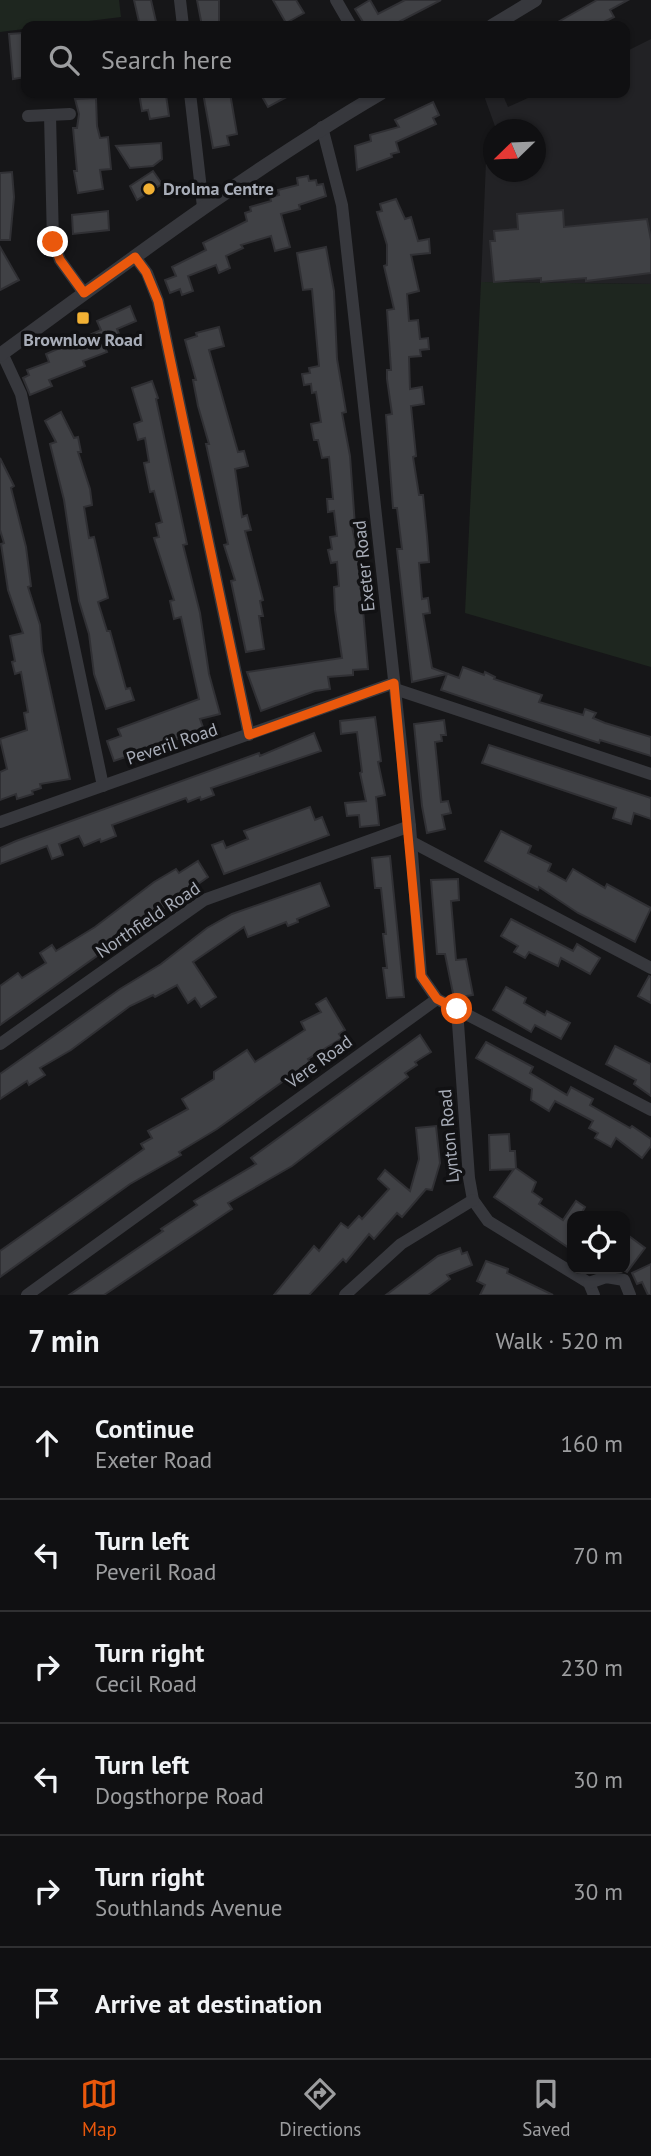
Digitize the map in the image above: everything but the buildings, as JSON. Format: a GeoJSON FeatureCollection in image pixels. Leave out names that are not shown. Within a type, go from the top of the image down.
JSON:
{"type":"FeatureCollection","features":[{"type":"Feature","properties":{"kind":"street"},"geometry":{"type":"LineString","coordinates":[[180,0],[182,21]]}},
{"type":"Feature","properties":{"kind":"street"},"geometry":{"type":"LineString","coordinates":[[336,0],[348,21]]}},
{"type":"Feature","properties":{"kind":"street"},"geometry":{"type":"LineString","coordinates":[[500,21],[535,0]]}},
{"type":"Feature","properties":{"kind":"street"},"geometry":{"type":"LineString","coordinates":[[191,98],[204,207]]}},
{"type":"Feature","properties":{"kind":"street"},"geometry":{"type":"LineString","coordinates":[[103,786],[20,394],[1,354],[204,207],[322,127],[372,98]]}},
{"type":"Feature","properties":{"kind":"street"},"geometry":{"type":"LineString","coordinates":[[28,116],[70,114]]}},
{"type":"Feature","properties":{"kind":"street"},"geometry":{"type":"LineString","coordinates":[[50,115],[53,242],[60,260],[84,293]]}},
{"type":"Feature","properties":{"kind":"street","name":"Exeter Road"},"geometry":{"type":"LineString","coordinates":[[322,127],[342,205],[410,826],[421,976],[437,999]]}},
{"type":"Feature","properties":{"kind":"street"},"geometry":{"type":"LineString","coordinates":[[135,257],[146,272],[158,301],[249,735]]}},
{"type":"Feature","properties":{"kind":"street"},"geometry":{"type":"LineString","coordinates":[[395,686],[651,774]]}},
{"type":"Feature","properties":{"kind":"street","name":"Peveril Road"},"geometry":{"type":"LineString","coordinates":[[0,822],[395,686]]}},
{"type":"Feature","properties":{"kind":"street","name":"Northfield Road"},"geometry":{"type":"LineString","coordinates":[[0,1044],[204,900],[410,826]]}},
{"type":"Feature","properties":{"kind":"street"},"geometry":{"type":"LineString","coordinates":[[410,841],[651,968]]}},
{"type":"Feature","properties":{"kind":"street"},"geometry":{"type":"LineString","coordinates":[[437,999],[651,1110]]}},
{"type":"Feature","properties":{"kind":"street","name":"Vere Road"},"geometry":{"type":"LineString","coordinates":[[27,1295],[437,999]]}},
{"type":"Feature","properties":{"kind":"street","name":"Lynton Road"},"geometry":{"type":"LineString","coordinates":[[457,1009],[469,1178],[473,1200],[488,1221],[592,1289],[606,1277],[624,1280],[630,1295]]}},
{"type":"Feature","properties":{"kind":"street"},"geometry":{"type":"LineString","coordinates":[[345,1295],[401,1244],[473,1200]]}},
{"type":"Feature","properties":{"kind":"shaded area"},"geometry":{"type":"Polygon","coordinates":[[[0,0],[119,0],[121,17],[89,21],[21,21],[21,29],[0,32],[0,0]]]}},
{"type":"Feature","properties":{"kind":"shaded area"},"geometry":{"type":"Polygon","coordinates":[[[651,39],[651,284],[481,282],[485,182],[546,182],[546,119],[492,119],[485,98],[504,98],[508,107],[528,98],[630,98],[630,50],[651,39]]]}},
{"type":"Feature","properties":{"kind":"shaded area"},"geometry":{"type":"Polygon","coordinates":[[[481,282],[651,284],[651,667],[465,613],[481,282]]]}},
{"type":"Feature","properties":{"kind":"place","name":"Drolma Centre"},"geometry":{"type":"Point","coordinates":[149,189]}},
{"type":"Feature","properties":{"kind":"place","name":"Brownlow Road"},"geometry":{"type":"Point","coordinates":[83,318]}},
{"type":"Feature","properties":{"kind":"route"},"geometry":{"type":"LineString","coordinates":[[53,242],[60,260],[84,293],[135,257],[146,272],[158,301],[249,735],[394,683],[410,826],[421,976],[437,999],[457,1009]]}}]}
